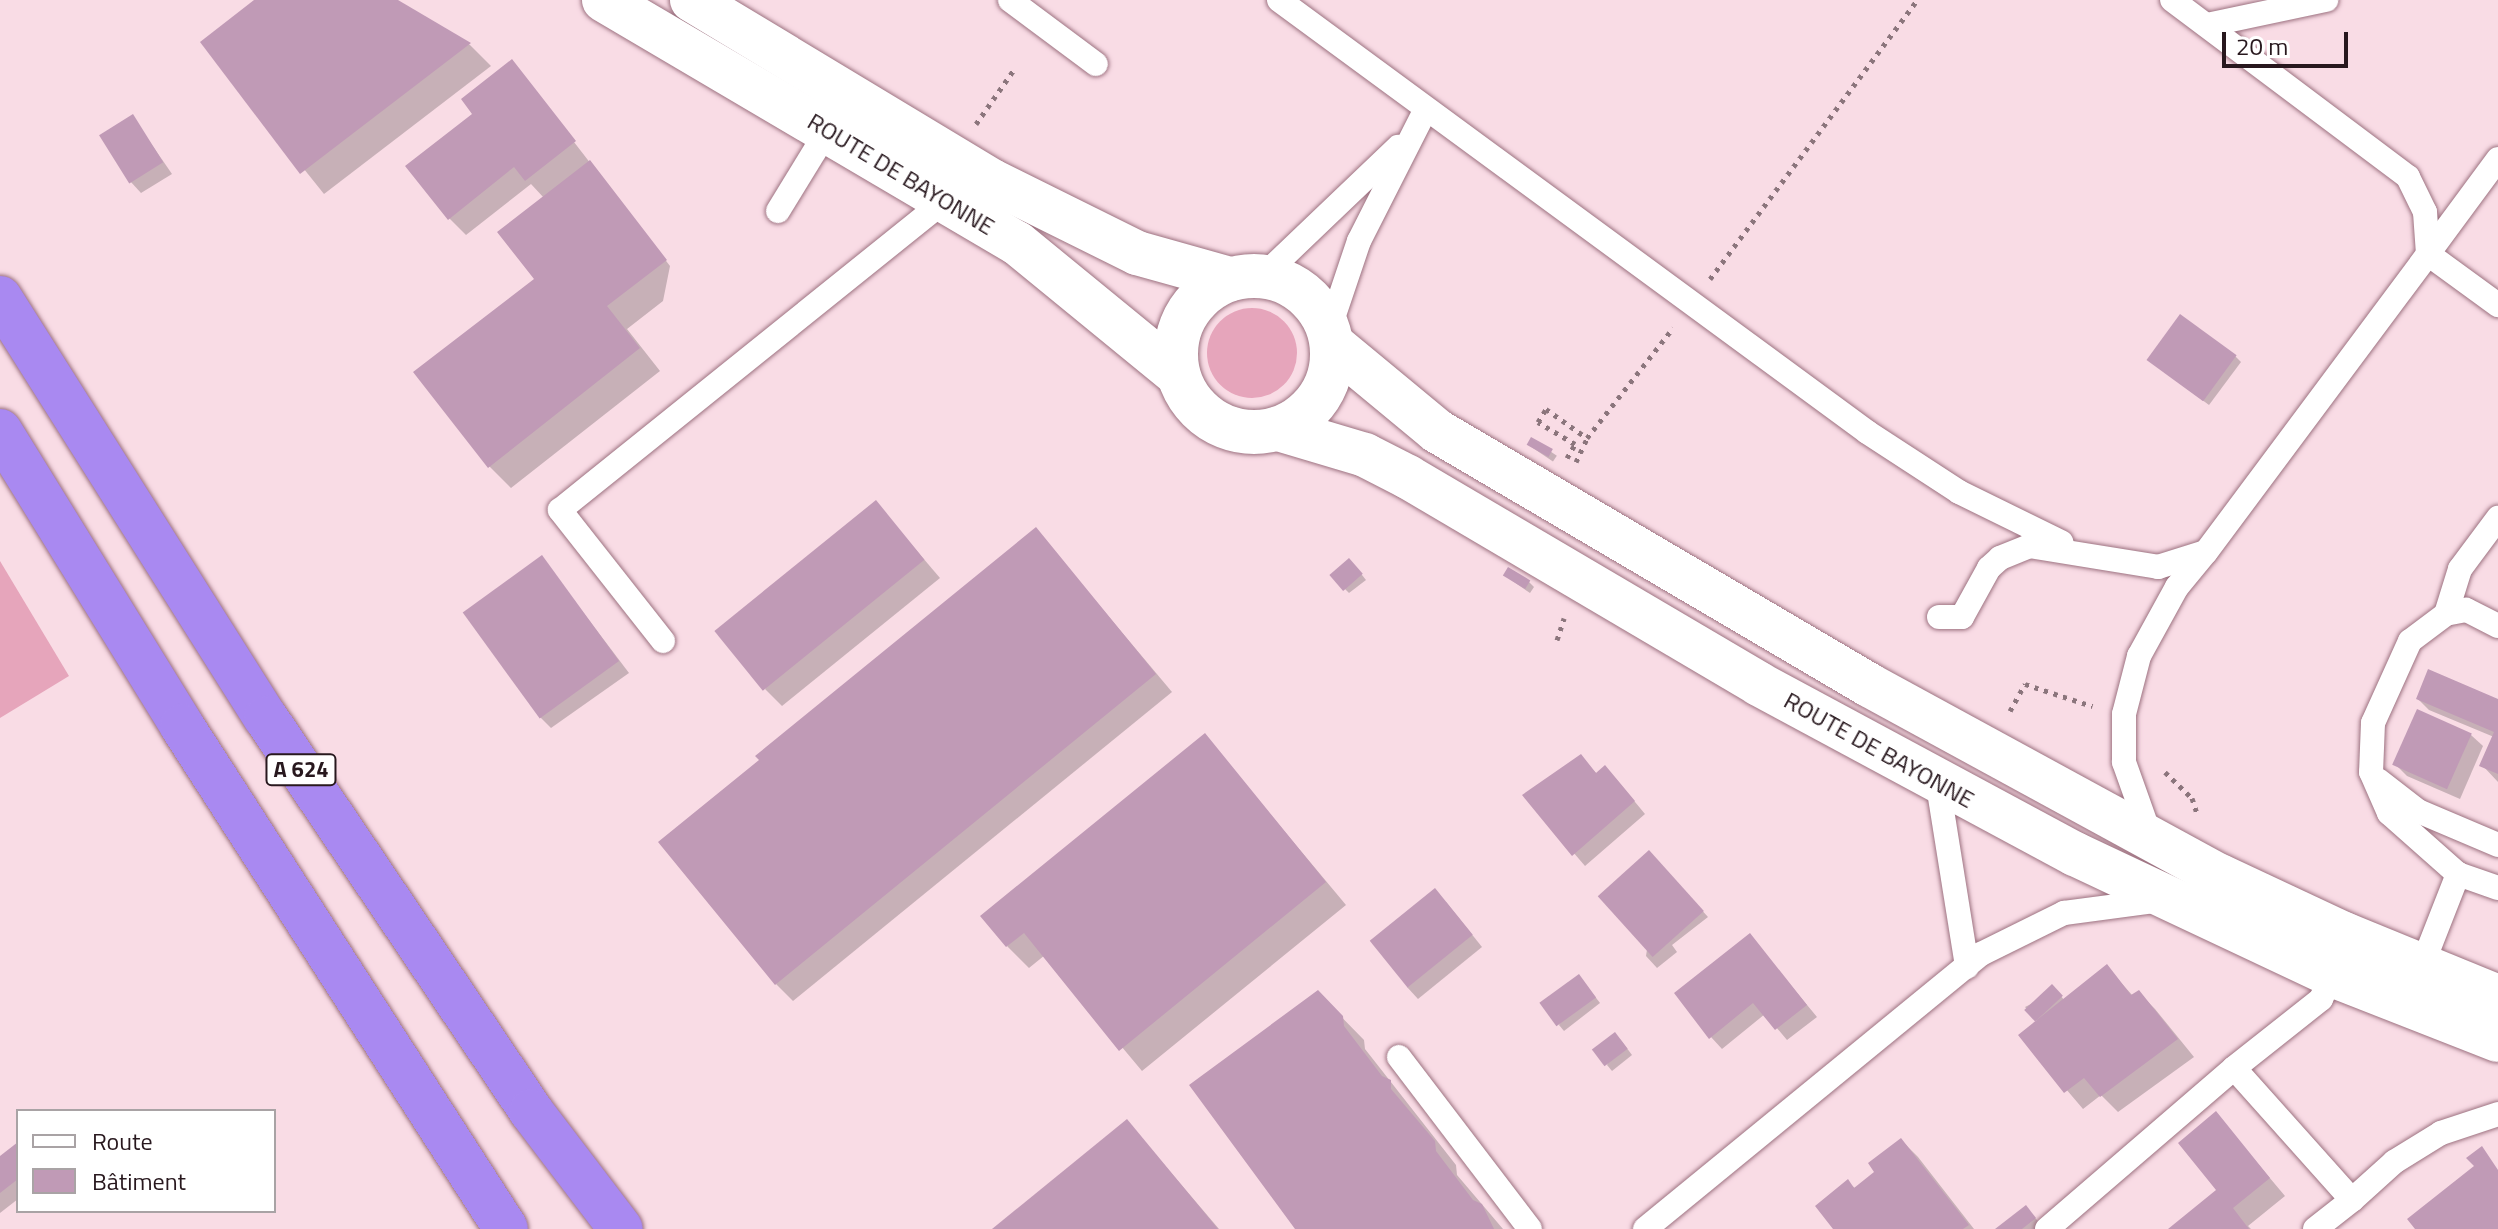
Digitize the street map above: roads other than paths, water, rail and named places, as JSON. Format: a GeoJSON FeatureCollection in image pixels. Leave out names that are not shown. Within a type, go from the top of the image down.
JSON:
{"type":"FeatureCollection","features":[{"type":"Feature","properties":{"kind":"highway","name":"A 624"},"geometry":{"type":"LineString","coordinates":[[0,298],[266,718],[531,1111],[621,1229]]}},
{"type":"Feature","properties":{"kind":"highway","name":"A 624"},"geometry":{"type":"LineString","coordinates":[[0,431],[182,726],[477,1183],[514,1229]]}},
{"type":"Feature","properties":{"kind":"highway"},"geometry":{"type":"LineString","coordinates":[[477,1183],[506,1229]]}},
{"type":"Feature","properties":{"kind":"street","name":"ROUTE DE BAYONNE"},"geometry":{"type":"LineString","coordinates":[[604,0],[1017,243],[1178,375],[1192,402],[1215,422],[1246,432],[1278,429],[1365,455],[1938,785],[2166,900],[2332,975],[2498,997]]}},
{"type":"Feature","properties":{"kind":"street","name":"ROUTE DE BAYONNE"},"geometry":{"type":"LineString","coordinates":[[692,0],[953,158],[1137,253],[1291,284],[1314,303],[1330,337],[1449,439],[1736,610],[2152,840],[2289,910],[2498,1040]]}},
{"type":"Feature","properties":{"kind":"street"},"geometry":{"type":"LineString","coordinates":[[1178,375],[1179,328],[1191,306],[1246,277]]}},
{"type":"Feature","properties":{"kind":"street"},"geometry":{"type":"LineString","coordinates":[[1278,429],[1302,416],[1320,395],[1331,371],[1330,337]]}},
{"type":"Feature","properties":{"kind":"lane"},"geometry":{"type":"LineString","coordinates":[[1010,0],[1096,64]]}},
{"type":"Feature","properties":{"kind":"lane"},"geometry":{"type":"LineString","coordinates":[[1279,0],[1911,462],[2006,518],[2099,560]]}},
{"type":"Feature","properties":{"kind":"lane"},"geometry":{"type":"LineString","coordinates":[[2172,0],[2408,177],[2425,212],[2428,254],[2498,305]]}},
{"type":"Feature","properties":{"kind":"lane"},"geometry":{"type":"LineString","coordinates":[[2207,25],[2326,0]]}},
{"type":"Feature","properties":{"kind":"lane"},"geometry":{"type":"LineString","coordinates":[[1330,337],[1359,241],[1426,109]]}},
{"type":"Feature","properties":{"kind":"lane"},"geometry":{"type":"LineString","coordinates":[[778,211],[827,131]]}},
{"type":"Feature","properties":{"kind":"lane"},"geometry":{"type":"LineString","coordinates":[[1246,277],[1411,134]]}},
{"type":"Feature","properties":{"kind":"lane"},"geometry":{"type":"LineString","coordinates":[[2152,840],[2124,762],[2124,714],[2139,656],[2177,587],[2498,159]]}},
{"type":"Feature","properties":{"kind":"lane"},"geometry":{"type":"LineString","coordinates":[[663,641],[560,510],[944,201]]}},
{"type":"Feature","properties":{"kind":"lane"},"geometry":{"type":"LineString","coordinates":[[2446,614],[2460,569],[2498,518]]}},
{"type":"Feature","properties":{"kind":"lane"},"geometry":{"type":"LineString","coordinates":[[1939,617],[1962,617],[1989,568],[2011,552],[2029,546],[2099,560],[2158,567],[2206,552]]}},
{"type":"Feature","properties":{"kind":"lane"},"geometry":{"type":"LineString","coordinates":[[2498,626],[2466,610],[2446,614],[2410,641],[2396,664],[2373,723],[2371,772],[2389,813],[2458,874],[2498,888]]}},
{"type":"Feature","properties":{"kind":"lane"},"geometry":{"type":"LineString","coordinates":[[2371,772],[2418,811],[2498,845]]}},
{"type":"Feature","properties":{"kind":"lane"},"geometry":{"type":"LineString","coordinates":[[1938,785],[1967,967]]}},
{"type":"Feature","properties":{"kind":"lane"},"geometry":{"type":"LineString","coordinates":[[2414,985],[2458,874]]}},
{"type":"Feature","properties":{"kind":"lane"},"geometry":{"type":"LineString","coordinates":[[1645,1229],[1981,954],[2064,913],[2166,900]]}},
{"type":"Feature","properties":{"kind":"lane"},"geometry":{"type":"LineString","coordinates":[[2047,1229],[2234,1068],[2321,999],[2332,975]]}},
{"type":"Feature","properties":{"kind":"lane"},"geometry":{"type":"LineString","coordinates":[[1399,1057],[1530,1229]]}},
{"type":"Feature","properties":{"kind":"lane"},"geometry":{"type":"LineString","coordinates":[[2234,1068],[2352,1200]]}},
{"type":"Feature","properties":{"kind":"lane"},"geometry":{"type":"LineString","coordinates":[[2315,1229],[2394,1162],[2441,1133],[2498,1114]]}}]}
